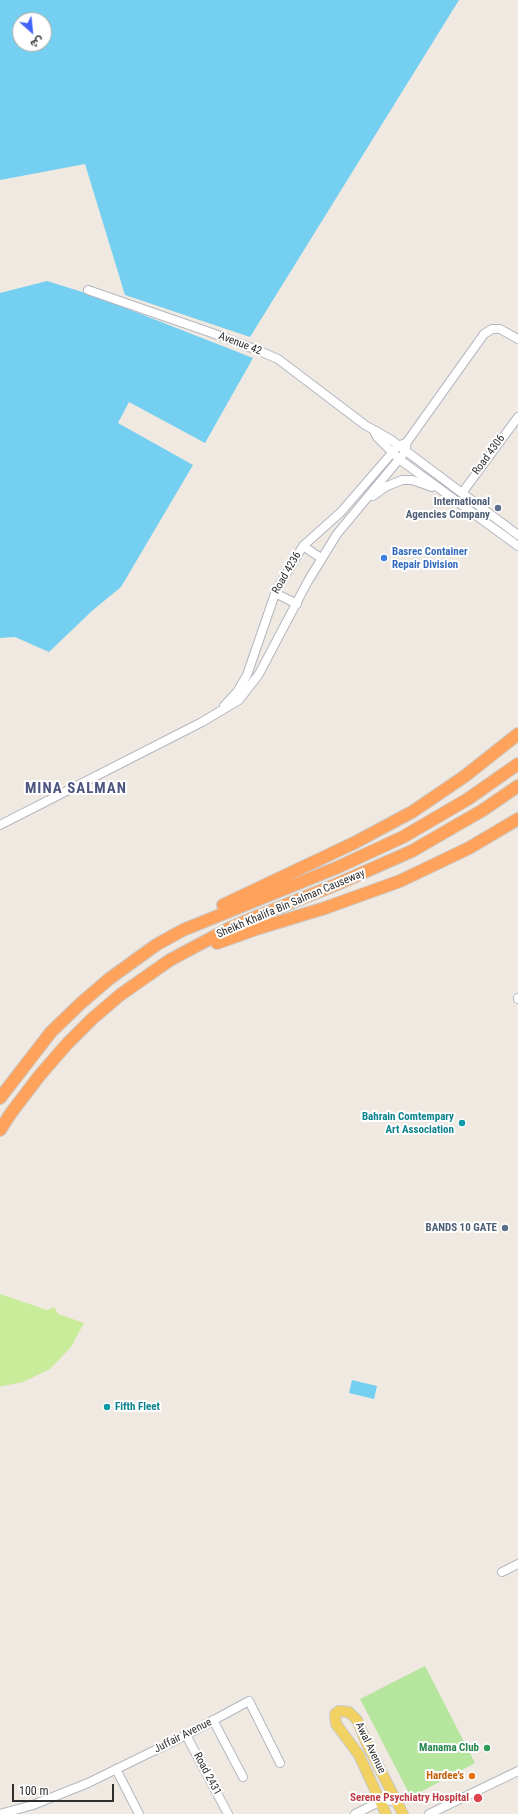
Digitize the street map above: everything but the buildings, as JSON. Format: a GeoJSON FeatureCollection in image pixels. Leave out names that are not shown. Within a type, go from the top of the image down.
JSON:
{"type":"FeatureCollection","features":[{"type":"Feature","properties":{"kind":"highway"},"geometry":{"type":"LineString","coordinates":[[183,930],[212,910],[354,843],[412,812],[465,776],[518,734]]}},
{"type":"Feature","properties":{"kind":"highway","name":"Sheikh Khalifa Bin Salman Causeway"},"geometry":{"type":"LineString","coordinates":[[0,1098],[51,1032],[80,1004],[140,956],[183,930],[336,868],[403,837],[468,799],[518,764]]}},
{"type":"Feature","properties":{"kind":"highway","name":"Sheikh Khalifa Bin Salman Causeway"},"geometry":{"type":"LineString","coordinates":[[0,1130],[35,1081],[67,1044],[92,1019],[120,995],[170,960],[251,919],[335,885],[412,851],[476,814],[518,786]]}},
{"type":"Feature","properties":{"kind":"highway"},"geometry":{"type":"LineString","coordinates":[[170,960],[188,957],[228,938],[326,908],[400,882],[469,848],[518,819]]}},
{"type":"Feature","properties":{"kind":"highway"},"geometry":{"type":"LineString","coordinates":[[0,1087],[19,1072]]}},
{"type":"Feature","properties":{"kind":"main road","name":"Awal Avenue"},"geometry":{"type":"LineString","coordinates":[[385,1813],[359,1755],[336,1724],[335,1714],[339,1711],[349,1712],[357,1720],[367,1744],[402,1814]]}},
{"type":"Feature","properties":{"kind":"street","name":"Avenue 42"},"geometry":{"type":"LineString","coordinates":[[88,290],[212,333],[271,356],[374,431],[381,433],[518,534]]}},
{"type":"Feature","properties":{"kind":"street"},"geometry":{"type":"LineString","coordinates":[[399,459],[405,452],[407,442],[484,334],[492,330],[504,330],[518,339]]}},
{"type":"Feature","properties":{"kind":"street","name":"Road 4306"},"geometry":{"type":"LineString","coordinates":[[462,493],[518,417]]}},
{"type":"Feature","properties":{"kind":"street","name":"Avenue 42"},"geometry":{"type":"LineString","coordinates":[[374,431],[377,437],[399,459],[517,543]]}},
{"type":"Feature","properties":{"kind":"street"},"geometry":{"type":"LineString","coordinates":[[392,453],[398,446],[407,442]]}},
{"type":"Feature","properties":{"kind":"street","name":"Road 4236"},"geometry":{"type":"LineString","coordinates":[[216,714],[237,692],[247,675],[275,593],[303,546],[341,512],[392,453]]}},
{"type":"Feature","properties":{"kind":"street","name":"Road 4236"},"geometry":{"type":"LineString","coordinates":[[0,825],[216,714],[239,700],[252,685],[269,658],[322,558],[337,534],[399,459]]}},
{"type":"Feature","properties":{"kind":"street"},"geometry":{"type":"LineString","coordinates":[[360,507],[385,487],[402,480],[421,483],[442,491]]}},
{"type":"Feature","properties":{"kind":"street"},"geometry":{"type":"LineString","coordinates":[[303,546],[322,558]]}},
{"type":"Feature","properties":{"kind":"street"},"geometry":{"type":"LineString","coordinates":[[275,593],[297,604]]}},
{"type":"Feature","properties":{"kind":"street"},"geometry":{"type":"LineString","coordinates":[[502,1572],[518,1564]]}},
{"type":"Feature","properties":{"kind":"street","name":"Juffair Avenue"},"geometry":{"type":"LineString","coordinates":[[0,1814],[18,1812],[116,1769],[186,1735],[249,1701],[280,1763]]}},
{"type":"Feature","properties":{"kind":"street"},"geometry":{"type":"LineString","coordinates":[[213,1720],[243,1777]]}},
{"type":"Feature","properties":{"kind":"street","name":"Road 2431"},"geometry":{"type":"LineString","coordinates":[[186,1735],[228,1814]]}},
{"type":"Feature","properties":{"kind":"street"},"geometry":{"type":"LineString","coordinates":[[116,1769],[139,1814]]}},
{"type":"Feature","properties":{"kind":"street"},"geometry":{"type":"LineString","coordinates":[[429,1814],[518,1771]]}},
{"type":"Feature","properties":{"kind":"street"},"geometry":{"type":"LineString","coordinates":[[357,1813],[379,1802],[390,1800],[398,1804]]}},
{"type":"Feature","properties":{"kind":"street"},"geometry":{"type":"LineString","coordinates":[[357,1813],[374,1810],[385,1813]]}},
{"type":"Feature","properties":{"kind":"green space"},"geometry":{"type":"Polygon","coordinates":[[[0,1294],[47,1310],[54,1307],[58,1314],[84,1323],[71,1347],[50,1369],[23,1382],[3,1386],[0,1386],[0,1294]]]}},
{"type":"Feature","properties":{"kind":"green space"},"geometry":{"type":"Polygon","coordinates":[[[425,1666],[475,1763],[411,1797],[360,1699],[425,1666]]]}},
{"type":"Feature","properties":{"kind":"water"},"geometry":{"type":"Polygon","coordinates":[[[0,0],[459,0],[250,337],[125,295],[85,164],[0,180],[0,0]]]}},
{"type":"Feature","properties":{"kind":"water"},"geometry":{"type":"Polygon","coordinates":[[[47,281],[95,296],[253,358],[205,443],[129,402],[118,423],[193,465],[121,587],[93,610],[49,652],[15,637],[0,638],[0,293],[47,281]]]}},
{"type":"Feature","properties":{"kind":"water"},"geometry":{"type":"Polygon","coordinates":[[[352,1380],[377,1386],[374,1399],[349,1393],[352,1380]]]}},
{"type":"Feature","properties":{"kind":"place","name":"International Agencies Company"},"geometry":{"type":"Point","coordinates":[498,508]}},
{"type":"Feature","properties":{"kind":"place","name":"Basrec Container Repair Division"},"geometry":{"type":"Point","coordinates":[384,558]}},
{"type":"Feature","properties":{"kind":"place","name":"Bahrain Comtempary Art Association"},"geometry":{"type":"Point","coordinates":[462,1123]}},
{"type":"Feature","properties":{"kind":"place","name":"BANDS 10 GATE"},"geometry":{"type":"Point","coordinates":[505,1228]}},
{"type":"Feature","properties":{"kind":"place","name":"Fifth Fleet"},"geometry":{"type":"Point","coordinates":[107,1407]}},
{"type":"Feature","properties":{"kind":"place","name":"Manama Club"},"geometry":{"type":"Point","coordinates":[487,1748]}},
{"type":"Feature","properties":{"kind":"place","name":"Hardee's"},"geometry":{"type":"Point","coordinates":[472,1776]}},
{"type":"Feature","properties":{"kind":"place","name":"Serene Psychiatry Hospital"},"geometry":{"type":"Point","coordinates":[478,1798]}},
{"type":"Feature","properties":{"kind":"district","name":"MINA SALMAN"},"geometry":{"type":"Point","coordinates":[76,789]}}]}
